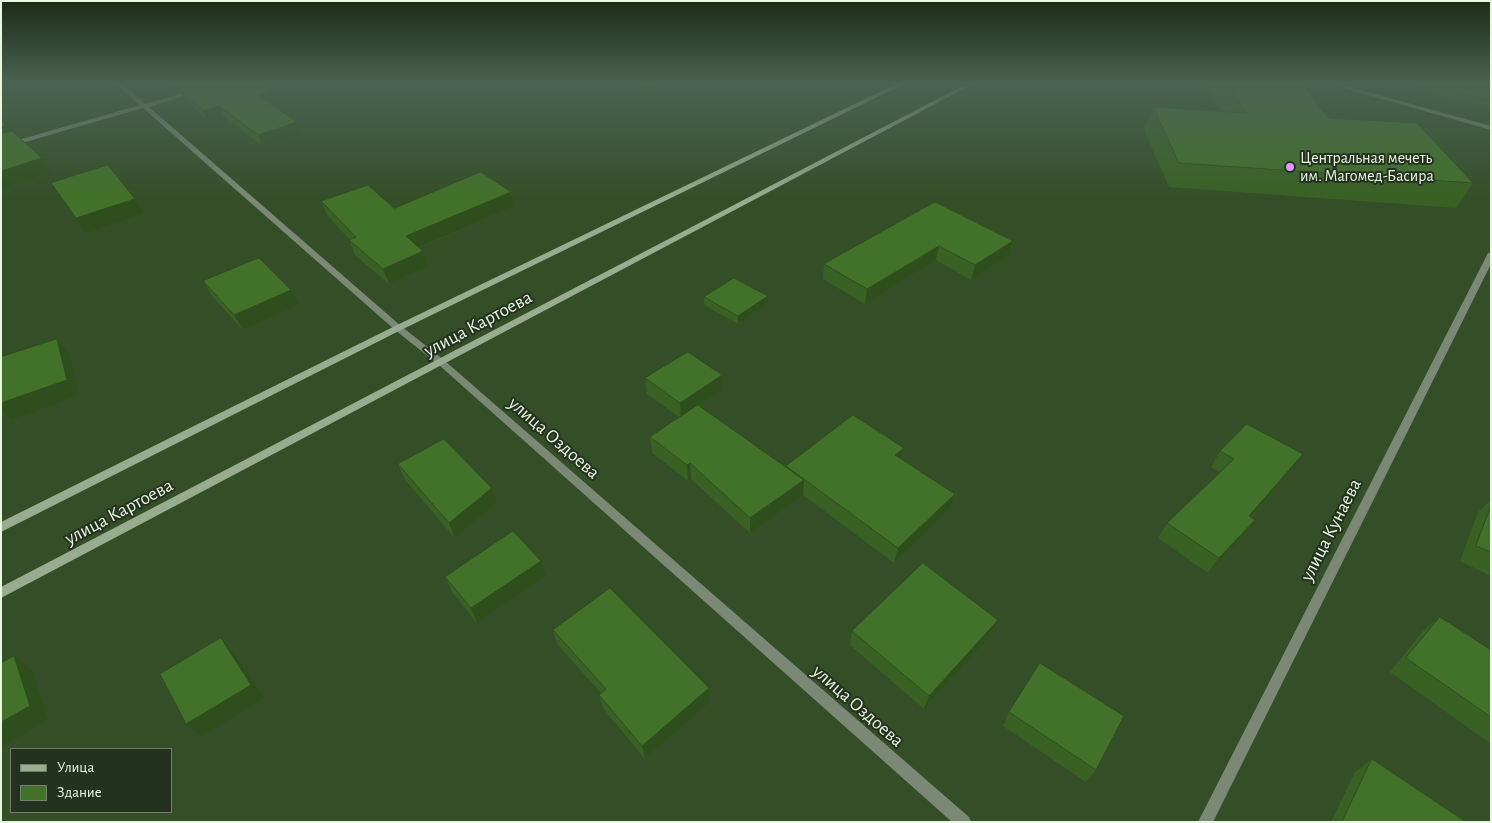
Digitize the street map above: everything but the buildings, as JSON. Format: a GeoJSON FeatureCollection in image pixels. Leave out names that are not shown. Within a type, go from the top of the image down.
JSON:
{"type":"FeatureCollection","features":[{"type":"Feature","properties":{"kind":"main road","name":"улица Картоева"},"geometry":{"type":"LineString","coordinates":[[1,527],[398,328],[822,122]]}},
{"type":"Feature","properties":{"kind":"main road","name":"улица Картоева"},"geometry":{"type":"LineString","coordinates":[[1,593],[897,122]]}},
{"type":"Feature","properties":{"kind":"street"},"geometry":{"type":"LineString","coordinates":[[1,148],[88,122]]}},
{"type":"Feature","properties":{"kind":"street","name":"улица Оздоева"},"geometry":{"type":"LineString","coordinates":[[163,122],[398,328],[442,363],[964,822]]}},
{"type":"Feature","properties":{"kind":"street"},"geometry":{"type":"LineString","coordinates":[[1471,122],[1491,128]]}},
{"type":"Feature","properties":{"kind":"street","name":"улица Кунаева"},"geometry":{"type":"LineString","coordinates":[[1205,822],[1491,255]]}},
{"type":"Feature","properties":{"kind":"place","name":"Центральная мечеть им. Магомед-Басира"},"geometry":{"type":"Point","coordinates":[1290,167]}}]}
